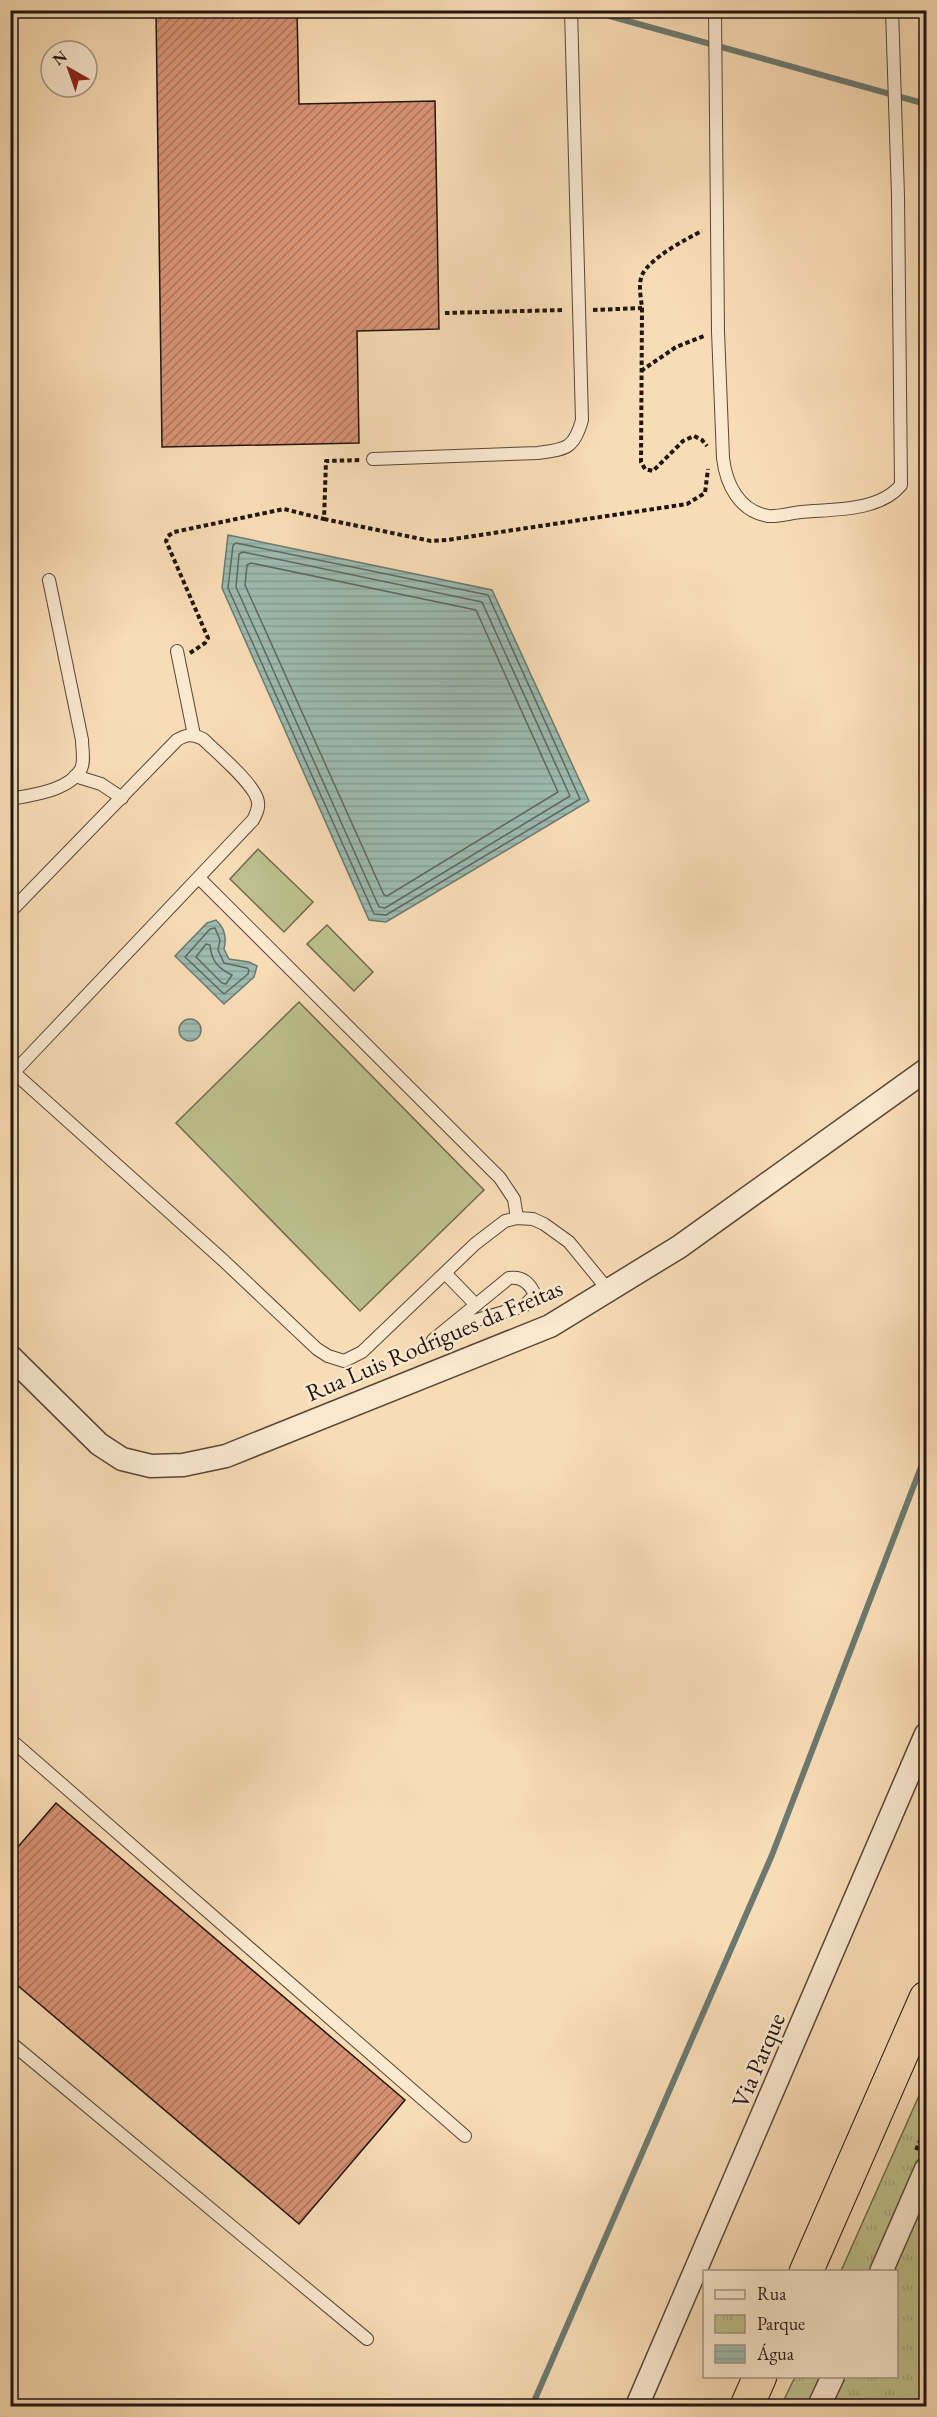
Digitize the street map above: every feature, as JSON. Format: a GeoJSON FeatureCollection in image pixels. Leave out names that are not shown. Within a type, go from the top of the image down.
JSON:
{"type":"FeatureCollection","features":[{"type":"Feature","properties":{"kind":"highway"},"geometry":{"type":"LineString","coordinates":[[806,2270],[927,1998]]}},
{"type":"Feature","properties":{"kind":"highway"},"geometry":{"type":"LineString","coordinates":[[747,2406],[759,2378]]}},
{"type":"Feature","properties":{"kind":"street","name":"Rua Luis Rodrigues da Freitas"},"geometry":{"type":"LineString","coordinates":[[10,1356],[99,1444],[122,1459],[151,1467],[183,1465],[226,1456],[550,1326],[679,1247],[927,1070]]}},
{"type":"Feature","properties":{"kind":"street","name":"Via Parque"},"geometry":{"type":"LineString","coordinates":[[637,2406],[927,1734]]}},
{"type":"Feature","properties":{"kind":"street"},"geometry":{"type":"LineString","coordinates":[[881,2270],[927,2169]]}},
{"type":"Feature","properties":{"kind":"street"},"geometry":{"type":"LineString","coordinates":[[819,2406],[832,2378]]}},
{"type":"Feature","properties":{"kind":"lane"},"geometry":{"type":"LineString","coordinates":[[373,459],[538,453],[565,448],[573,443],[578,435],[582,420],[571,10]]}},
{"type":"Feature","properties":{"kind":"lane"},"geometry":{"type":"LineString","coordinates":[[715,10],[718,331],[723,458],[725,475],[734,494],[749,508],[768,516],[858,506],[893,494],[901,485],[892,10]]}},
{"type":"Feature","properties":{"kind":"lane"},"geometry":{"type":"LineString","coordinates":[[10,800],[50,790],[75,776],[83,762],[82,740],[50,580]]}},
{"type":"Feature","properties":{"kind":"lane"},"geometry":{"type":"LineString","coordinates":[[178,655],[194,735]]}},
{"type":"Feature","properties":{"kind":"lane"},"geometry":{"type":"LineString","coordinates":[[10,912],[177,740],[185,735],[194,735],[202,739],[253,789],[258,800],[258,811],[253,820],[12,1071],[317,1349],[328,1356],[344,1361],[362,1352],[495,1227],[517,1218],[539,1222],[569,1242],[609,1291]]}},
{"type":"Feature","properties":{"kind":"lane"},"geometry":{"type":"LineString","coordinates":[[75,776],[101,784],[122,798]]}},
{"type":"Feature","properties":{"kind":"lane"},"geometry":{"type":"LineString","coordinates":[[199,878],[500,1178],[514,1199],[517,1218]]}},
{"type":"Feature","properties":{"kind":"lane"},"geometry":{"type":"LineString","coordinates":[[445,1273],[476,1305]]}},
{"type":"Feature","properties":{"kind":"lane"},"geometry":{"type":"LineString","coordinates":[[433,1341],[509,1278],[517,1277],[524,1280],[535,1295],[524,1306],[450,1328]]}},
{"type":"Feature","properties":{"kind":"lane"},"geometry":{"type":"LineString","coordinates":[[10,1739],[465,2136]]}},
{"type":"Feature","properties":{"kind":"lane"},"geometry":{"type":"LineString","coordinates":[[10,2042],[367,2339]]}},
{"type":"Feature","properties":{"kind":"path"},"geometry":{"type":"LineString","coordinates":[[642,308],[641,462],[645,470],[652,471],[683,441],[694,436],[707,446],[708,455]]}},
{"type":"Feature","properties":{"kind":"path"},"geometry":{"type":"LineString","coordinates":[[641,371],[676,347],[718,331]]}},
{"type":"Feature","properties":{"kind":"path"},"geometry":{"type":"LineString","coordinates":[[324,519],[326,461],[373,459]]}},
{"type":"Feature","properties":{"kind":"path"},"geometry":{"type":"LineString","coordinates":[[178,655],[200,647],[208,638],[166,541],[168,536],[174,532],[284,509],[431,541],[447,540],[687,504],[705,494],[708,466]]}},
{"type":"Feature","properties":{"kind":"green space"},"geometry":{"type":"Polygon","coordinates":[[[258,849],[313,902],[284,932],[230,879],[258,849]]]}},
{"type":"Feature","properties":{"kind":"green space"},"geometry":{"type":"Polygon","coordinates":[[[327,925],[373,972],[354,991],[307,944],[327,925]]]}},
{"type":"Feature","properties":{"kind":"green space"},"geometry":{"type":"Polygon","coordinates":[[[299,1002],[484,1190],[360,1311],[176,1123],[299,1002]]]}},
{"type":"Feature","properties":{"kind":"green space"},"geometry":{"type":"Polygon","coordinates":[[[926,2080],[926,2406],[781,2406],[795,2378],[898,2378],[898,2270],[841,2270],[926,2080]]]}},
{"type":"Feature","properties":{"kind":"water"},"geometry":{"type":"Polygon","coordinates":[[[228,535],[492,590],[589,801],[386,922],[369,920],[222,588],[228,535]]]}},
{"type":"Feature","properties":{"kind":"water"},"geometry":{"type":"Polygon","coordinates":[[[216,920],[224,933],[224,949],[229,959],[249,962],[257,966],[254,977],[224,1004],[175,956],[207,923],[216,920]]]}},
{"type":"Feature","properties":{"kind":"water"},"geometry":{"type":"Polygon","coordinates":[[[190,1019],[198,1022],[201,1030],[198,1038],[190,1041],[182,1038],[179,1030],[182,1022],[190,1019]]]}},
{"type":"Feature","properties":{"kind":"building"},"geometry":{"type":"Polygon","coordinates":[[[156,10],[297,10],[299,104],[435,101],[439,329],[357,331],[359,443],[162,447],[156,10]]]}},
{"type":"Feature","properties":{"kind":"building"},"geometry":{"type":"Polygon","coordinates":[[[56,1803],[405,2100],[299,2224],[10,1979],[10,1856],[56,1803]]]}},
{"type":"Feature","properties":{"kind":"waterway"},"geometry":{"type":"LineString","coordinates":[[588,10],[926,104]]}},
{"type":"Feature","properties":{"kind":"waterway"},"geometry":{"type":"LineString","coordinates":[[532,2406],[772,1855],[926,1454]]}}]}
